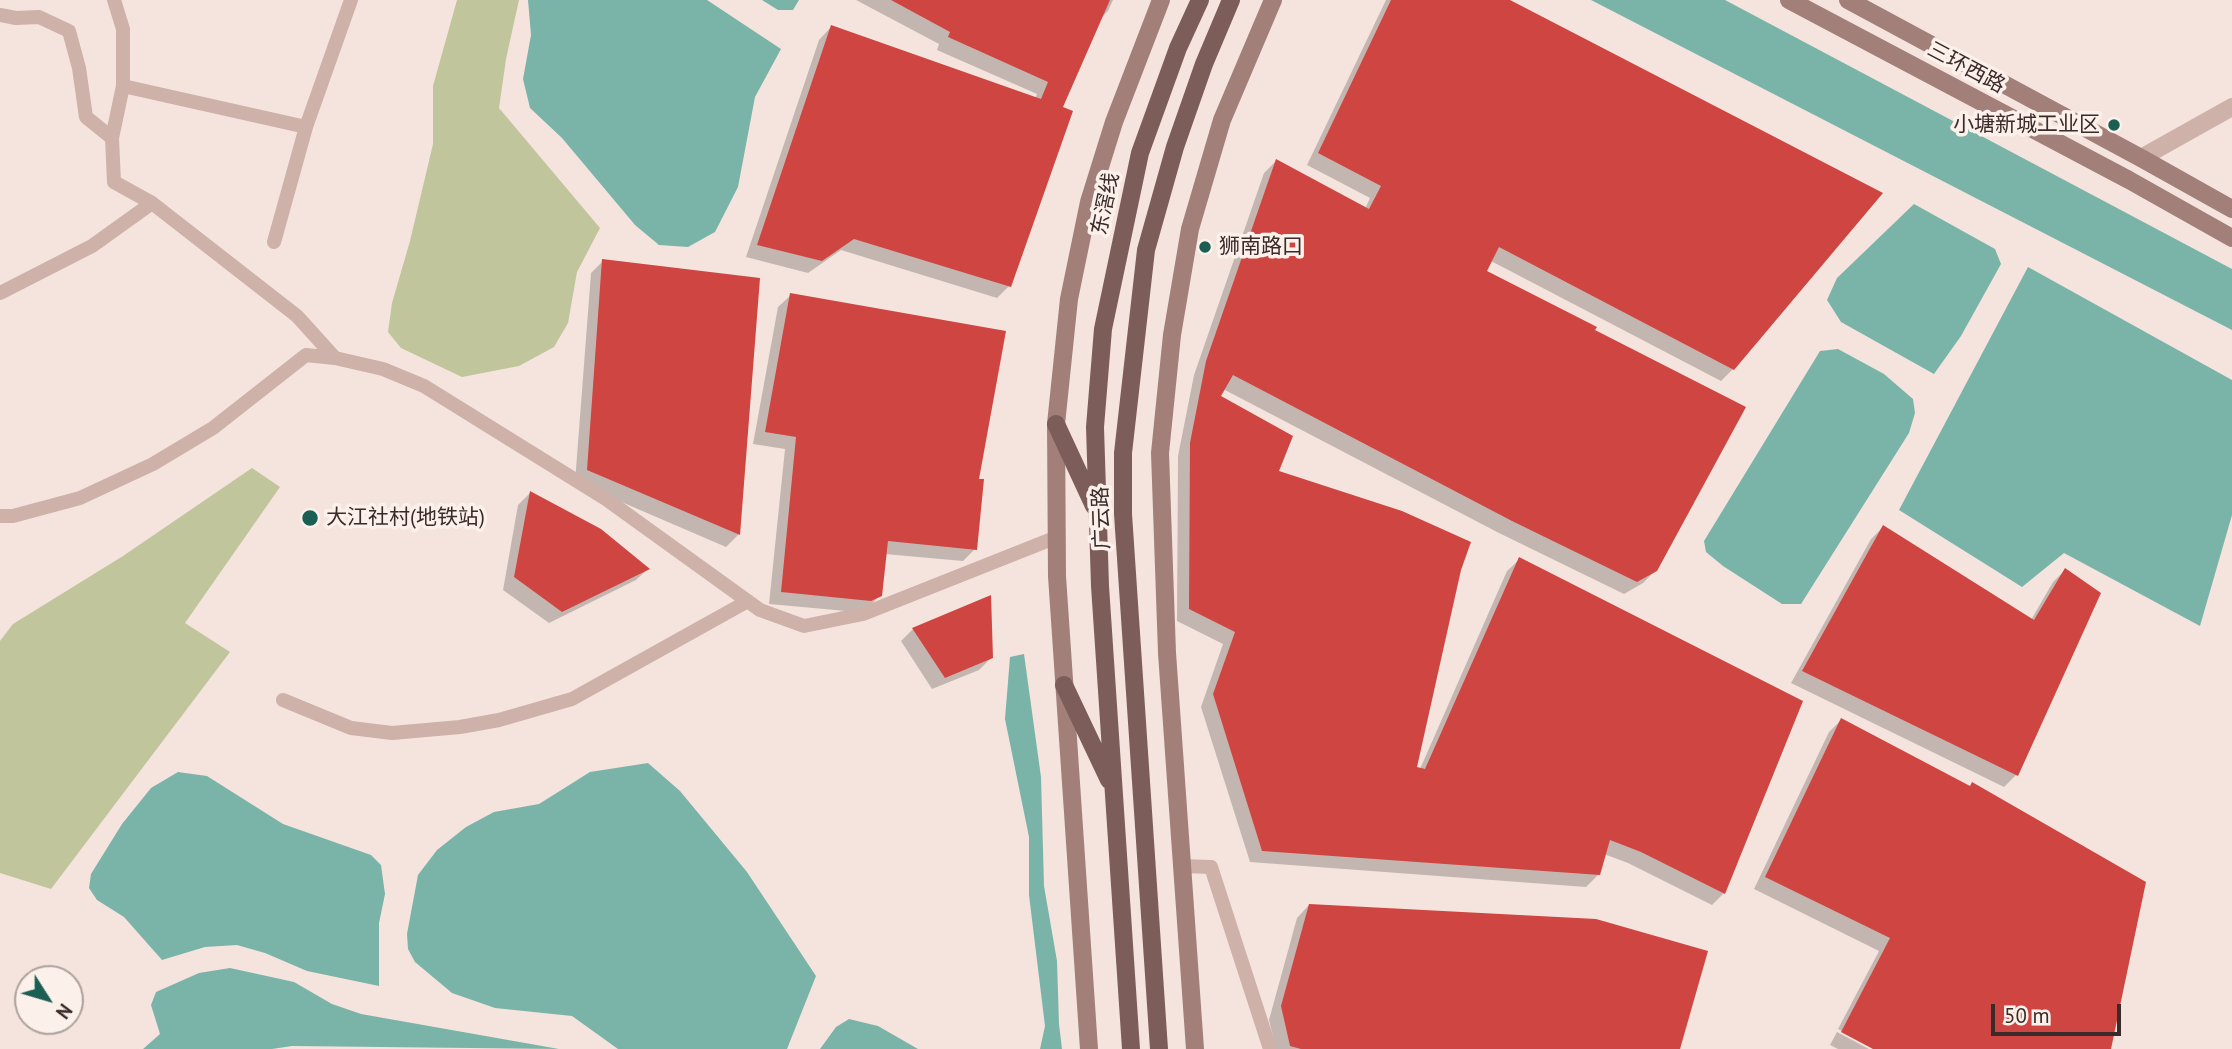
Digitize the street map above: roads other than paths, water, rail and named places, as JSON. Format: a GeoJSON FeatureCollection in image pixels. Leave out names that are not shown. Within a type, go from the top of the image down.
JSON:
{"type":"FeatureCollection","features":[{"type":"Feature","properties":{"kind":"main road"},"geometry":{"type":"LineString","coordinates":[[1089,1049],[1057,576],[1056,424],[1069,299],[1089,202],[1114,122],[1161,0]]}},
{"type":"Feature","properties":{"kind":"main road","name":"东滘线"},"geometry":{"type":"LineString","coordinates":[[1095,426],[1103,329],[1140,153],[1178,48],[1200,0]]}},
{"type":"Feature","properties":{"kind":"main road","name":"广云路"},"geometry":{"type":"LineString","coordinates":[[1159,1049],[1123,514],[1123,453],[1146,250],[1175,147],[1204,64],[1231,0]]}},
{"type":"Feature","properties":{"kind":"main road","name":"三环西路"},"geometry":{"type":"LineString","coordinates":[[1789,0],[2129,180],[2232,238]]}},
{"type":"Feature","properties":{"kind":"main road","name":"三环西路"},"geometry":{"type":"LineString","coordinates":[[1848,0],[2232,209]]}},
{"type":"Feature","properties":{"kind":"main road"},"geometry":{"type":"LineString","coordinates":[[1195,1049],[1167,653],[1160,453],[1172,335],[1190,229],[1222,120],[1266,5]]}},
{"type":"Feature","properties":{"kind":"main road"},"geometry":{"type":"LineString","coordinates":[[1056,424],[1098,513]]}},
{"type":"Feature","properties":{"kind":"main road","name":"广云路"},"geometry":{"type":"LineString","coordinates":[[1095,426],[1100,586],[1130,1049]]}},
{"type":"Feature","properties":{"kind":"main road"},"geometry":{"type":"LineString","coordinates":[[1064,685],[1113,789]]}},
{"type":"Feature","properties":{"kind":"street"},"geometry":{"type":"LineString","coordinates":[[114,0],[123,29],[123,86],[112,138],[114,181],[152,203],[297,316],[335,358]]}},
{"type":"Feature","properties":{"kind":"street"},"geometry":{"type":"LineString","coordinates":[[274,242],[306,127],[351,0]]}},
{"type":"Feature","properties":{"kind":"street"},"geometry":{"type":"LineString","coordinates":[[0,15],[16,18],[39,17],[69,31],[79,68],[86,117],[112,138]]}},
{"type":"Feature","properties":{"kind":"street"},"geometry":{"type":"LineString","coordinates":[[123,86],[306,127]]}},
{"type":"Feature","properties":{"kind":"street"},"geometry":{"type":"LineString","coordinates":[[2141,158],[2232,107]]}},
{"type":"Feature","properties":{"kind":"street"},"geometry":{"type":"LineString","coordinates":[[0,293],[92,246],[152,203]]}},
{"type":"Feature","properties":{"kind":"street"},"geometry":{"type":"LineString","coordinates":[[0,516],[13,516],[80,498],[153,464],[213,428],[306,355],[335,358],[383,369],[424,386],[606,499],[760,610],[804,625],[863,614],[1056,537]]}},
{"type":"Feature","properties":{"kind":"street"},"geometry":{"type":"LineString","coordinates":[[283,699],[351,728],[391,733],[460,727],[499,720],[572,698],[748,601]]}},
{"type":"Feature","properties":{"kind":"street"},"geometry":{"type":"LineString","coordinates":[[1182,866],[1211,867],[1270,1049]]}},
{"type":"Feature","properties":{"kind":"water"},"geometry":{"type":"Polygon","coordinates":[[[528,0],[707,0],[781,49],[755,97],[738,187],[715,232],[688,247],[659,245],[635,225],[562,138],[530,108],[523,79],[531,35],[528,0]]]}},
{"type":"Feature","properties":{"kind":"water"},"geometry":{"type":"Polygon","coordinates":[[[762,0],[799,0],[793,10],[778,10],[762,0]]]}},
{"type":"Feature","properties":{"kind":"water"},"geometry":{"type":"Polygon","coordinates":[[[1591,0],[1725,0],[2232,269],[2232,330],[1591,0]]]}},
{"type":"Feature","properties":{"kind":"water"},"geometry":{"type":"Polygon","coordinates":[[[1914,204],[1995,249],[2001,264],[1961,336],[1934,374],[1841,322],[1827,300],[1837,278],[1914,204]]]}},
{"type":"Feature","properties":{"kind":"water"},"geometry":{"type":"Polygon","coordinates":[[[2028,267],[2232,380],[2232,515],[2200,626],[2064,553],[2022,587],[1899,510],[2028,267]]]}},
{"type":"Feature","properties":{"kind":"water"},"geometry":{"type":"Polygon","coordinates":[[[1838,349],[1884,374],[1913,399],[1915,413],[1909,433],[1801,604],[1782,604],[1723,566],[1706,552],[1704,541],[1820,351],[1838,349]]]}},
{"type":"Feature","properties":{"kind":"water"},"geometry":{"type":"Polygon","coordinates":[[[1024,654],[1041,777],[1044,886],[1057,961],[1062,1049],[1040,1049],[1045,1026],[1029,895],[1029,837],[1005,719],[1010,657],[1024,654]]]}},
{"type":"Feature","properties":{"kind":"water"},"geometry":{"type":"Polygon","coordinates":[[[648,763],[680,791],[747,872],[816,976],[787,1049],[618,1049],[572,1016],[495,1008],[452,993],[415,962],[408,949],[407,934],[418,875],[437,850],[466,827],[494,812],[539,804],[590,772],[648,763]]]}},
{"type":"Feature","properties":{"kind":"water"},"geometry":{"type":"Polygon","coordinates":[[[178,772],[207,776],[283,824],[371,855],[381,865],[385,894],[379,923],[379,986],[307,971],[265,953],[237,945],[205,947],[162,960],[124,917],[97,900],[89,888],[91,874],[122,824],[151,788],[178,772]]]}},
{"type":"Feature","properties":{"kind":"water"},"geometry":{"type":"Polygon","coordinates":[[[230,968],[294,982],[332,1004],[361,1014],[559,1049],[292,1046],[272,1049],[143,1049],[160,1034],[151,1005],[156,992],[199,973],[230,968]]]}},
{"type":"Feature","properties":{"kind":"water"},"geometry":{"type":"Polygon","coordinates":[[[849,1019],[878,1026],[918,1049],[820,1049],[836,1027],[849,1019]]]}},
{"type":"Feature","properties":{"kind":"place","name":"小塘新城工业区"},"geometry":{"type":"Point","coordinates":[2114,125]}},
{"type":"Feature","properties":{"kind":"place","name":"狮南路口"},"geometry":{"type":"Point","coordinates":[1205,247]}},
{"type":"Feature","properties":{"kind":"place","name":"大江社村(地铁站)"},"geometry":{"type":"Point","coordinates":[310,518]}}]}
